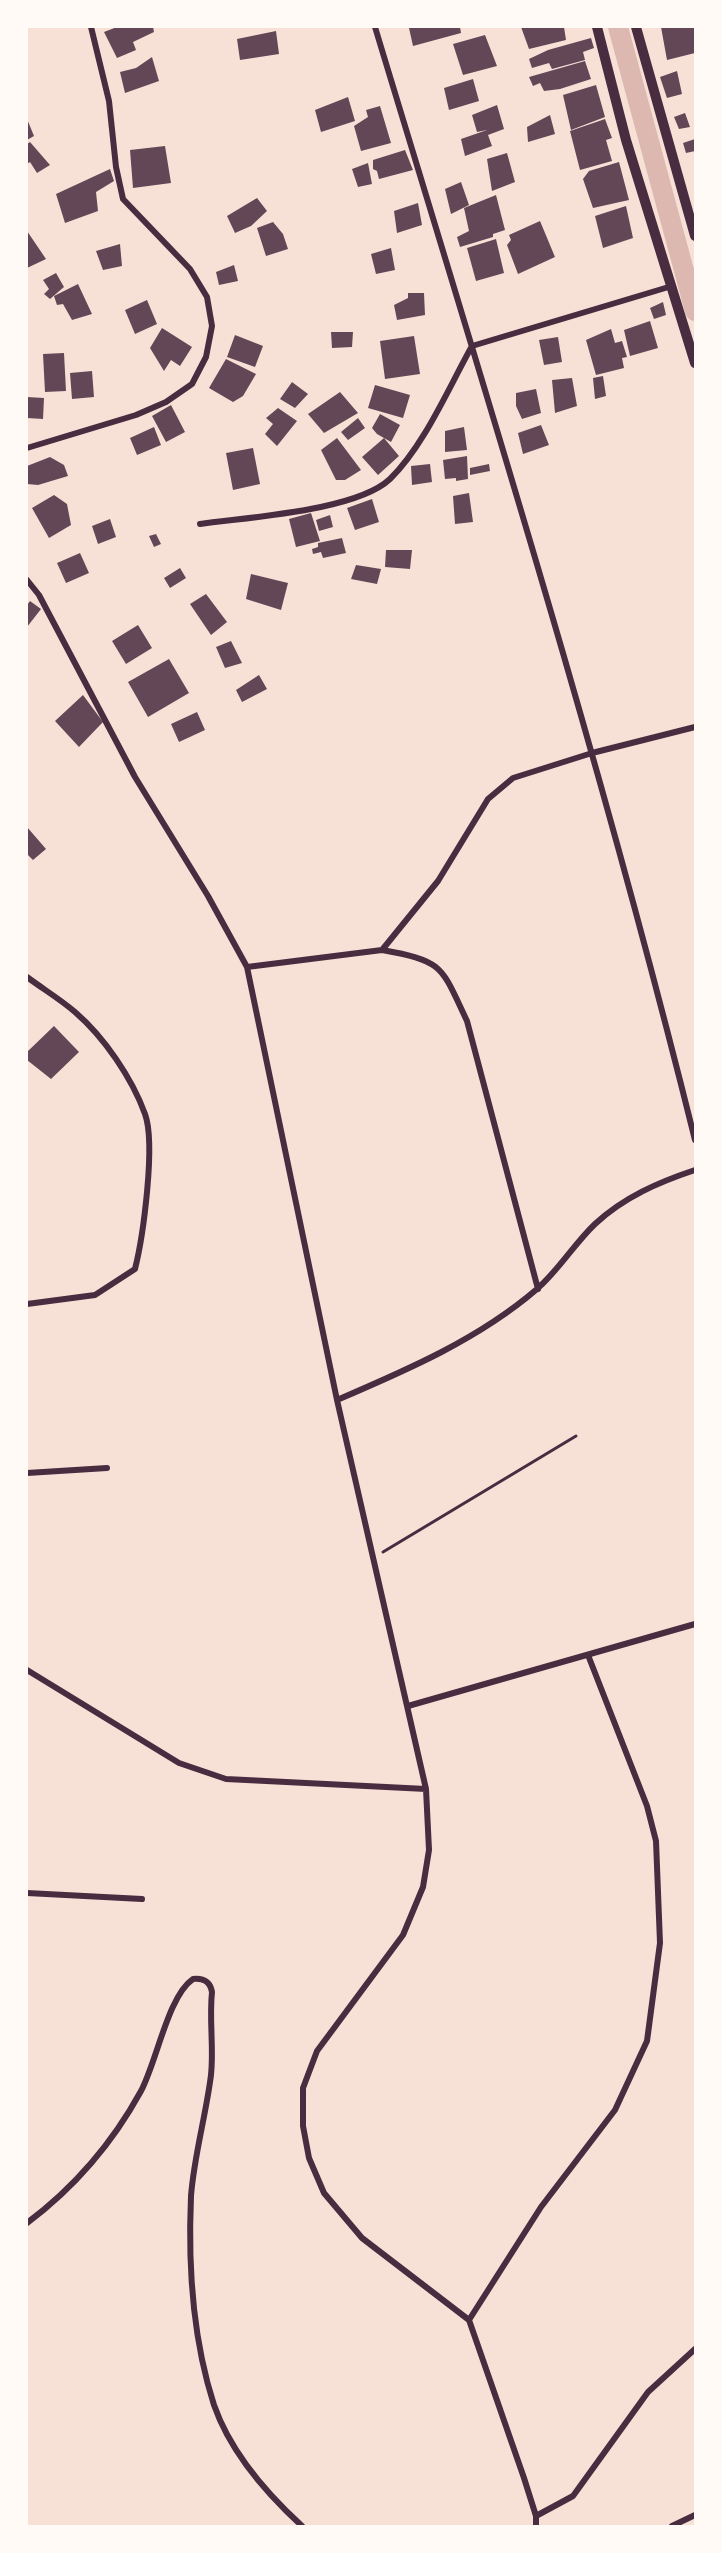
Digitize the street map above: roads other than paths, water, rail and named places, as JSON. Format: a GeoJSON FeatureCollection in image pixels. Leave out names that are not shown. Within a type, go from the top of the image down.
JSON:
{"type":"FeatureCollection","features":[{"type":"Feature","properties":{"kind":"street"},"geometry":{"type":"LineString","coordinates":[[27,448],[136,416],[166,402],[192,384],[206,357],[212,326],[207,297],[190,269],[123,199],[116,167],[109,101],[91,27]]}},
{"type":"Feature","properties":{"kind":"street"},"geometry":{"type":"LineString","coordinates":[[375,27],[592,753],[646,944],[695,1140]]}},
{"type":"Feature","properties":{"kind":"street"},"geometry":{"type":"LineString","coordinates":[[597,27],[626,140],[695,363]]}},
{"type":"Feature","properties":{"kind":"street"},"geometry":{"type":"LineString","coordinates":[[636,27],[695,236]]}},
{"type":"Feature","properties":{"kind":"street"},"geometry":{"type":"LineString","coordinates":[[200,524],[335,504],[374,490],[390,478],[417,443],[471,346],[673,286]]}},
{"type":"Feature","properties":{"kind":"street"},"geometry":{"type":"LineString","coordinates":[[27,580],[39,595],[135,777],[208,896],[247,966],[337,1400],[426,1788],[429,1850],[423,1887],[403,1935],[317,2051],[303,2088],[303,2126],[309,2158],[324,2193],[362,2238],[469,2320],[536,2516],[536,2526]]}},
{"type":"Feature","properties":{"kind":"street"},"geometry":{"type":"LineString","coordinates":[[382,950],[438,881],[488,799],[513,778],[592,753],[695,726]]}},
{"type":"Feature","properties":{"kind":"street"},"geometry":{"type":"LineString","coordinates":[[247,966],[382,950],[419,957],[434,964],[448,981],[467,1021],[538,1288]]}},
{"type":"Feature","properties":{"kind":"street"},"geometry":{"type":"LineString","coordinates":[[27,977],[76,1013],[105,1045],[125,1075],[146,1116],[148,1152],[146,1206],[135,1269],[95,1294],[70,1300],[27,1304]]}},
{"type":"Feature","properties":{"kind":"street"},"geometry":{"type":"LineString","coordinates":[[337,1400],[397,1374],[472,1336],[538,1288],[595,1224],[627,1199],[656,1183],[695,1170]]}},
{"type":"Feature","properties":{"kind":"street"},"geometry":{"type":"LineString","coordinates":[[27,1473],[107,1468]]}},
{"type":"Feature","properties":{"kind":"street"},"geometry":{"type":"LineString","coordinates":[[408,1706],[695,1624]]}},
{"type":"Feature","properties":{"kind":"street"},"geometry":{"type":"LineString","coordinates":[[469,2320],[541,2207],[615,2110],[647,2041],[660,1943],[656,1841],[647,1806],[588,1655]]}},
{"type":"Feature","properties":{"kind":"street"},"geometry":{"type":"LineString","coordinates":[[27,1670],[179,1763],[226,1779],[426,1788]]}},
{"type":"Feature","properties":{"kind":"street"},"geometry":{"type":"LineString","coordinates":[[27,1893],[142,1899]]}},
{"type":"Feature","properties":{"kind":"street"},"geometry":{"type":"LineString","coordinates":[[27,2223],[59,2198],[88,2170],[114,2135],[141,2090],[153,2063],[175,1997],[187,1983],[200,1978],[211,1986],[211,2073],[191,2195],[194,2302],[214,2405],[232,2443],[273,2497],[302,2526]]}},
{"type":"Feature","properties":{"kind":"street"},"geometry":{"type":"LineString","coordinates":[[536,2516],[573,2496],[648,2392],[695,2349]]}},
{"type":"Feature","properties":{"kind":"street"},"geometry":{"type":"LineString","coordinates":[[672,2526],[695,2515]]}},
{"type":"Feature","properties":{"kind":"waterway"},"geometry":{"type":"LineString","coordinates":[[618,27],[695,311]]}}]}
